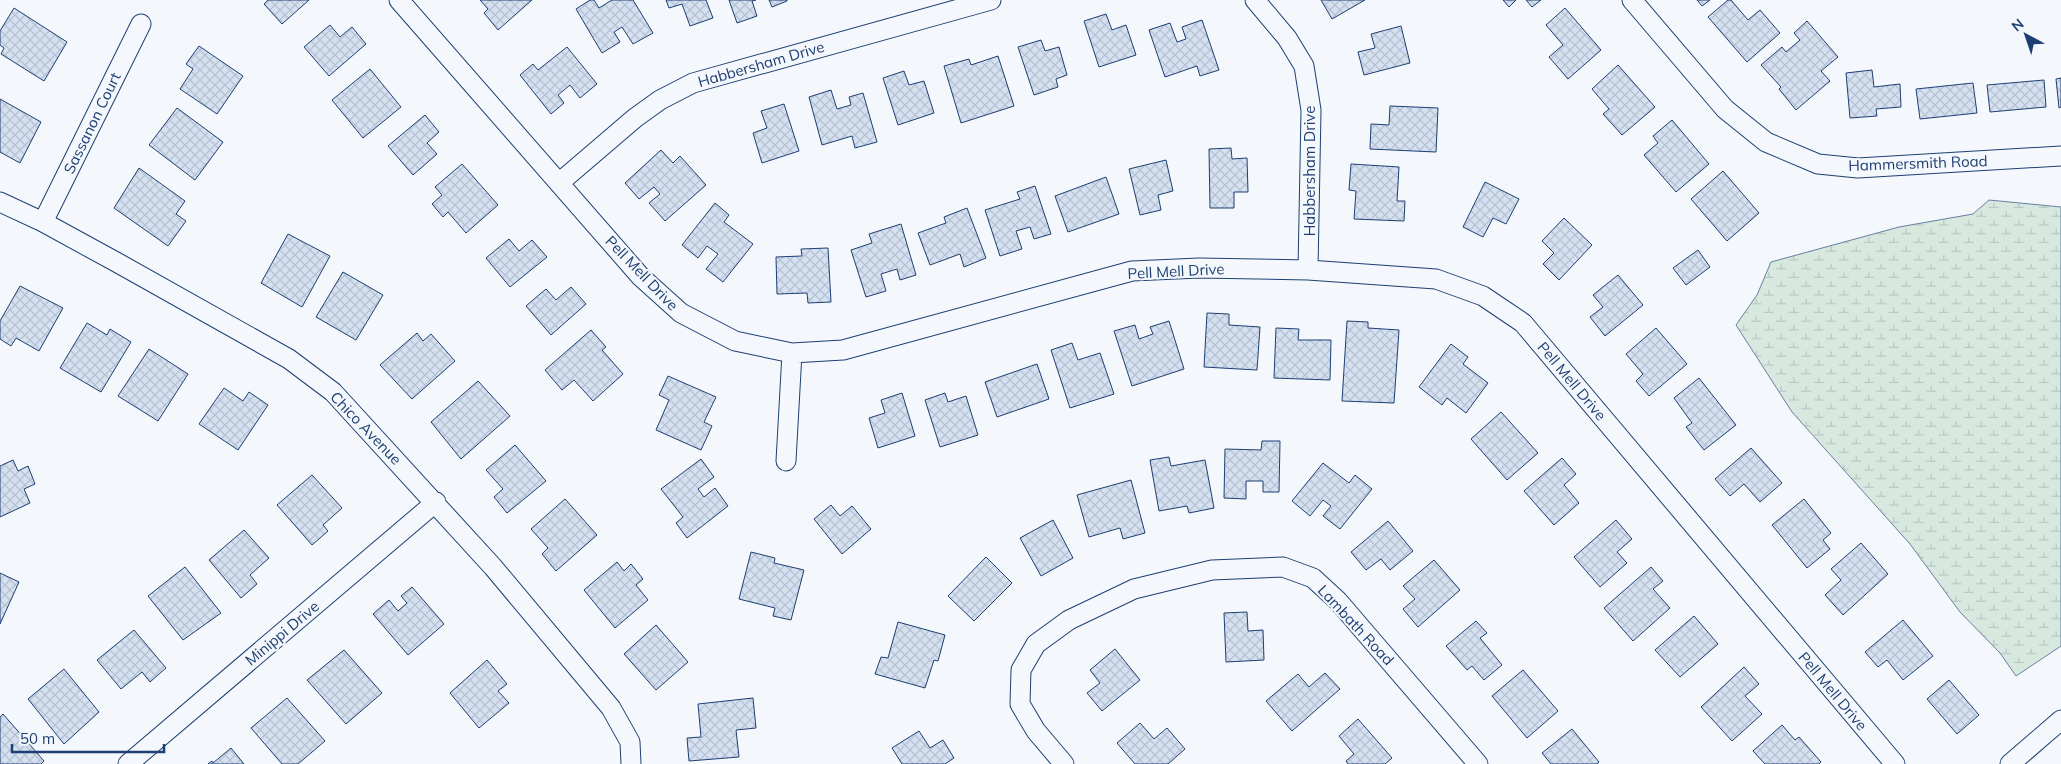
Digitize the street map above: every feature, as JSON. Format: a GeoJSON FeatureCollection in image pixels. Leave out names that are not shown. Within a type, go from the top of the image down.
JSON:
{"type":"FeatureCollection","features":[{"type":"Feature","properties":{"kind":"street","name":"Pell Mell Drive"},"geometry":{"type":"LineString","coordinates":[[399,0],[641,277],[681,313],[735,341],[792,353],[843,350],[1132,271],[1199,268],[1308,270],[1436,279],[1484,296],[1523,322],[1895,764]]}},
{"type":"Feature","properties":{"kind":"street","name":"Habbersham Drive"},"geometry":{"type":"LineString","coordinates":[[559,183],[635,118],[660,100],[693,83],[991,0]]}},
{"type":"Feature","properties":{"kind":"street","name":"Habbersham Drive"},"geometry":{"type":"LineString","coordinates":[[1255,0],[1287,38],[1304,66],[1311,110],[1308,270]]}},
{"type":"Feature","properties":{"kind":"street","name":"Hammersmith Road"},"geometry":{"type":"LineString","coordinates":[[1632,0],[1725,109],[1766,142],[1818,164],[1858,168],[2061,156]]}},
{"type":"Feature","properties":{"kind":"street","name":"Sassanon Court"},"geometry":{"type":"LineString","coordinates":[[43,222],[141,24]]}},
{"type":"Feature","properties":{"kind":"street","name":"Chico Avenue"},"geometry":{"type":"LineString","coordinates":[[0,202],[43,222],[289,359],[333,392],[436,502],[611,708],[630,742],[631,764]]}},
{"type":"Feature","properties":{"kind":"street"},"geometry":{"type":"LineString","coordinates":[[786,461],[792,353]]}},
{"type":"Feature","properties":{"kind":"street","name":"Minippi Drive"},"geometry":{"type":"LineString","coordinates":[[128,764],[436,502]]}},
{"type":"Feature","properties":{"kind":"street","name":"Lambath Road"},"geometry":{"type":"LineString","coordinates":[[1064,764],[1036,731],[1020,704],[1021,670],[1036,644],[1069,620],[1134,589],[1212,570],[1283,567],[1313,578],[1338,601],[1478,764]]}},
{"type":"Feature","properties":{"kind":"street"},"geometry":{"type":"LineString","coordinates":[[2010,764],[2061,720]]}},
{"type":"Feature","properties":{"kind":"green space"},"geometry":{"type":"Polygon","coordinates":[[[1989,200],[2061,207],[2061,646],[2016,676],[2000,653],[1960,612],[1910,544],[1792,412],[1736,325],[1757,295],[1771,262],[1899,227],[1973,214],[1989,200]]]}},
{"type":"Feature","properties":{"kind":"building"},"geometry":{"type":"Polygon","coordinates":[[[268,0],[309,0],[282,24],[264,4],[268,0]]]}},
{"type":"Feature","properties":{"kind":"building"},"geometry":{"type":"Polygon","coordinates":[[[480,0],[532,0],[498,30],[484,13],[488,9],[480,0]]]}},
{"type":"Feature","properties":{"kind":"building"},"geometry":{"type":"Polygon","coordinates":[[[590,0],[594,0],[599,8],[612,0],[633,0],[653,33],[633,44],[622,27],[614,32],[620,42],[602,53],[576,9],[590,0]]]}},
{"type":"Feature","properties":{"kind":"building"},"geometry":{"type":"Polygon","coordinates":[[[666,0],[706,0],[713,18],[690,26],[682,4],[669,8],[666,0]]]}},
{"type":"Feature","properties":{"kind":"building"},"geometry":{"type":"Polygon","coordinates":[[[729,0],[756,0],[752,1],[757,16],[737,23],[729,0]]]}},
{"type":"Feature","properties":{"kind":"building"},"geometry":{"type":"Polygon","coordinates":[[[769,0],[787,0],[787,1],[772,7],[769,0]]]}},
{"type":"Feature","properties":{"kind":"building"},"geometry":{"type":"Polygon","coordinates":[[[1321,0],[1365,0],[1332,19],[1321,0]]]}},
{"type":"Feature","properties":{"kind":"building"},"geometry":{"type":"Polygon","coordinates":[[[1503,0],[1516,0],[1509,7],[1503,0]]]}},
{"type":"Feature","properties":{"kind":"building"},"geometry":{"type":"Polygon","coordinates":[[[1526,0],[1541,0],[1532,7],[1526,0]]]}},
{"type":"Feature","properties":{"kind":"building"},"geometry":{"type":"Polygon","coordinates":[[[1697,0],[1710,0],[1702,6],[1697,0]]]}},
{"type":"Feature","properties":{"kind":"building"},"geometry":{"type":"Polygon","coordinates":[[[1728,0],[1731,0],[1748,20],[1760,10],[1780,33],[1747,62],[1708,17],[1728,0]]]}},
{"type":"Feature","properties":{"kind":"building"},"geometry":{"type":"Polygon","coordinates":[[[14,8],[67,42],[44,81],[1,54],[4,48],[0,45],[0,31],[14,8]]]}},
{"type":"Feature","properties":{"kind":"building"},"geometry":{"type":"Polygon","coordinates":[[[1565,8],[1601,50],[1568,79],[1549,57],[1563,45],[1546,25],[1565,8]]]}},
{"type":"Feature","properties":{"kind":"building"},"geometry":{"type":"Polygon","coordinates":[[[1106,14],[1112,30],[1126,25],[1136,55],[1099,67],[1084,21],[1106,14]]]}},
{"type":"Feature","properties":{"kind":"building"},"geometry":{"type":"Polygon","coordinates":[[[1202,20],[1219,70],[1200,76],[1197,66],[1165,77],[1149,30],[1170,23],[1177,42],[1186,39],[1182,27],[1202,20]]]}},
{"type":"Feature","properties":{"kind":"building"},"geometry":{"type":"Polygon","coordinates":[[[1807,21],[1838,57],[1821,71],[1830,81],[1796,110],[1779,89],[1781,87],[1761,65],[1782,47],[1786,52],[1800,40],[1794,33],[1807,21]]]}},
{"type":"Feature","properties":{"kind":"building"},"geometry":{"type":"Polygon","coordinates":[[[330,25],[340,37],[352,27],[366,44],[329,76],[304,47],[330,25]]]}},
{"type":"Feature","properties":{"kind":"building"},"geometry":{"type":"Polygon","coordinates":[[[1401,26],[1410,63],[1364,75],[1358,52],[1375,48],[1371,34],[1401,26]]]}},
{"type":"Feature","properties":{"kind":"building"},"geometry":{"type":"Polygon","coordinates":[[[1041,40],[1045,51],[1059,47],[1067,75],[1056,79],[1058,87],[1034,95],[1018,47],[1041,40]]]}},
{"type":"Feature","properties":{"kind":"building"},"geometry":{"type":"Polygon","coordinates":[[[199,46],[243,76],[217,114],[180,89],[193,69],[186,64],[199,46]]]}},
{"type":"Feature","properties":{"kind":"building"},"geometry":{"type":"Polygon","coordinates":[[[567,47],[597,84],[580,98],[570,85],[558,95],[564,103],[551,114],[520,75],[533,64],[538,70],[567,47]]]}},
{"type":"Feature","properties":{"kind":"building"},"geometry":{"type":"Polygon","coordinates":[[[998,56],[1014,106],[961,123],[944,66],[969,59],[971,65],[998,56]]]}},
{"type":"Feature","properties":{"kind":"building"},"geometry":{"type":"Polygon","coordinates":[[[1618,65],[1655,107],[1622,135],[1603,114],[1609,109],[1592,89],[1618,65]]]}},
{"type":"Feature","properties":{"kind":"building"},"geometry":{"type":"Polygon","coordinates":[[[370,69],[401,107],[363,138],[332,100],[370,69]]]}},
{"type":"Feature","properties":{"kind":"building"},"geometry":{"type":"Polygon","coordinates":[[[1872,70],[1874,87],[1900,84],[1901,107],[1876,109],[1877,116],[1850,118],[1846,73],[1872,70]]]}},
{"type":"Feature","properties":{"kind":"building"},"geometry":{"type":"Polygon","coordinates":[[[904,71],[909,85],[924,81],[934,113],[898,125],[883,78],[904,71]]]}},
{"type":"Feature","properties":{"kind":"building"},"geometry":{"type":"Polygon","coordinates":[[[2061,78],[2061,107],[2059,108],[2056,79],[2061,78]]]}},
{"type":"Feature","properties":{"kind":"building"},"geometry":{"type":"Polygon","coordinates":[[[2044,80],[2046,107],[1990,112],[1987,85],[2044,80]]]}},
{"type":"Feature","properties":{"kind":"building"},"geometry":{"type":"Polygon","coordinates":[[[1973,83],[1977,113],[1920,119],[1916,89],[1973,83]]]}},
{"type":"Feature","properties":{"kind":"building"},"geometry":{"type":"Polygon","coordinates":[[[831,90],[837,109],[851,105],[849,97],[863,93],[877,142],[855,148],[852,136],[822,145],[809,97],[831,90]]]}},
{"type":"Feature","properties":{"kind":"building"},"geometry":{"type":"Polygon","coordinates":[[[0,99],[41,122],[20,163],[0,152],[0,99]]]}},
{"type":"Feature","properties":{"kind":"building"},"geometry":{"type":"Polygon","coordinates":[[[784,104],[799,151],[762,163],[753,133],[767,128],[761,111],[784,104]]]}},
{"type":"Feature","properties":{"kind":"building"},"geometry":{"type":"Polygon","coordinates":[[[1390,106],[1438,108],[1436,152],[1370,149],[1371,124],[1389,125],[1390,106]]]}},
{"type":"Feature","properties":{"kind":"building"},"geometry":{"type":"Polygon","coordinates":[[[177,108],[223,142],[195,180],[149,145],[177,108]]]}},
{"type":"Feature","properties":{"kind":"building"},"geometry":{"type":"Polygon","coordinates":[[[425,115],[439,132],[427,143],[437,154],[413,175],[388,146],[425,115]]]}},
{"type":"Feature","properties":{"kind":"building"},"geometry":{"type":"Polygon","coordinates":[[[1672,120],[1709,164],[1676,192],[1644,155],[1658,143],[1653,136],[1672,120]]]}},
{"type":"Feature","properties":{"kind":"building"},"geometry":{"type":"Polygon","coordinates":[[[1231,148],[1232,159],[1247,158],[1248,192],[1234,192],[1234,208],[1210,208],[1209,149],[1231,148]]]}},
{"type":"Feature","properties":{"kind":"building"},"geometry":{"type":"Polygon","coordinates":[[[661,150],[673,163],[680,156],[706,185],[665,221],[649,203],[660,194],[654,187],[639,199],[625,183],[661,150]]]}},
{"type":"Feature","properties":{"kind":"building"},"geometry":{"type":"Polygon","coordinates":[[[1166,160],[1173,191],[1158,195],[1161,210],[1140,215],[1129,169],[1166,160]]]}},
{"type":"Feature","properties":{"kind":"building"},"geometry":{"type":"Polygon","coordinates":[[[462,164],[498,205],[466,233],[448,212],[443,217],[432,204],[442,195],[435,187],[462,164]]]}},
{"type":"Feature","properties":{"kind":"building"},"geometry":{"type":"Polygon","coordinates":[[[1351,164],[1399,167],[1397,201],[1405,201],[1404,221],[1354,219],[1356,191],[1349,190],[1351,164]]]}},
{"type":"Feature","properties":{"kind":"building"},"geometry":{"type":"Polygon","coordinates":[[[139,168],[185,201],[176,214],[186,221],[168,246],[114,208],[139,168]]]}},
{"type":"Feature","properties":{"kind":"building"},"geometry":{"type":"Polygon","coordinates":[[[1723,171],[1759,213],[1727,241],[1691,199],[1723,171]]]}},
{"type":"Feature","properties":{"kind":"building"},"geometry":{"type":"Polygon","coordinates":[[[1106,177],[1119,214],[1068,232],[1055,196],[1106,177]]]}},
{"type":"Feature","properties":{"kind":"building"},"geometry":{"type":"Polygon","coordinates":[[[1485,182],[1519,199],[1506,224],[1493,218],[1483,237],[1463,227],[1485,182]]]}},
{"type":"Feature","properties":{"kind":"building"},"geometry":{"type":"Polygon","coordinates":[[[1035,186],[1051,234],[1034,239],[1030,227],[1016,231],[1022,249],[1000,256],[985,210],[1020,199],[1017,192],[1035,186]]]}},
{"type":"Feature","properties":{"kind":"building"},"geometry":{"type":"Polygon","coordinates":[[[715,203],[729,215],[724,222],[753,244],[723,282],[706,269],[718,254],[707,246],[698,258],[682,245],[715,203]]]}},
{"type":"Feature","properties":{"kind":"building"},"geometry":{"type":"Polygon","coordinates":[[[967,208],[986,258],[964,267],[960,254],[930,265],[918,233],[946,223],[944,217],[967,208]]]}},
{"type":"Feature","properties":{"kind":"building"},"geometry":{"type":"Polygon","coordinates":[[[1564,218],[1592,245],[1559,280],[1543,264],[1554,253],[1542,241],[1564,218]]]}},
{"type":"Feature","properties":{"kind":"building"},"geometry":{"type":"Polygon","coordinates":[[[901,224],[916,275],[900,280],[897,269],[881,274],[886,291],[866,297],[851,250],[872,243],[869,234],[901,224]]]}},
{"type":"Feature","properties":{"kind":"building"},"geometry":{"type":"Polygon","coordinates":[[[288,234],[330,256],[302,307],[261,283],[288,234]]]}},
{"type":"Feature","properties":{"kind":"building"},"geometry":{"type":"Polygon","coordinates":[[[509,239],[519,251],[532,240],[547,257],[510,287],[486,258],[509,239]]]}},
{"type":"Feature","properties":{"kind":"building"},"geometry":{"type":"Polygon","coordinates":[[[828,248],[831,302],[808,303],[807,293],[777,294],[776,257],[802,256],[801,249],[828,248]]]}},
{"type":"Feature","properties":{"kind":"building"},"geometry":{"type":"Polygon","coordinates":[[[1698,250],[1710,267],[1686,285],[1673,268],[1698,250]]]}},
{"type":"Feature","properties":{"kind":"building"},"geometry":{"type":"Polygon","coordinates":[[[343,272],[383,295],[356,340],[316,317],[343,272]]]}},
{"type":"Feature","properties":{"kind":"building"},"geometry":{"type":"Polygon","coordinates":[[[1618,275],[1643,305],[1605,336],[1590,317],[1603,307],[1593,295],[1618,275]]]}},
{"type":"Feature","properties":{"kind":"building"},"geometry":{"type":"Polygon","coordinates":[[[20,286],[63,308],[39,351],[16,338],[11,346],[0,339],[0,321],[20,286]]]}},
{"type":"Feature","properties":{"kind":"building"},"geometry":{"type":"Polygon","coordinates":[[[571,287],[586,304],[551,335],[526,306],[546,289],[556,300],[571,287]]]}},
{"type":"Feature","properties":{"kind":"building"},"geometry":{"type":"Polygon","coordinates":[[[1207,313],[1229,314],[1229,325],[1260,327],[1257,370],[1204,367],[1207,313]]]}},
{"type":"Feature","properties":{"kind":"building"},"geometry":{"type":"Polygon","coordinates":[[[1169,321],[1184,369],[1132,386],[1114,331],[1135,325],[1139,339],[1153,334],[1150,327],[1169,321]]]}},
{"type":"Feature","properties":{"kind":"building"},"geometry":{"type":"Polygon","coordinates":[[[1347,321],[1368,322],[1368,328],[1399,330],[1394,403],[1342,401],[1347,321]]]}},
{"type":"Feature","properties":{"kind":"building"},"geometry":{"type":"Polygon","coordinates":[[[87,323],[107,335],[110,329],[131,342],[101,392],[60,368],[87,323]]]}},
{"type":"Feature","properties":{"kind":"building"},"geometry":{"type":"Polygon","coordinates":[[[1276,328],[1299,329],[1298,340],[1331,340],[1330,380],[1274,378],[1276,328]]]}},
{"type":"Feature","properties":{"kind":"building"},"geometry":{"type":"Polygon","coordinates":[[[1656,328],[1687,364],[1649,396],[1636,381],[1643,374],[1626,354],[1656,328]]]}},
{"type":"Feature","properties":{"kind":"building"},"geometry":{"type":"Polygon","coordinates":[[[591,330],[606,347],[602,350],[623,374],[593,401],[574,380],[562,390],[545,370],[591,330]]]}},
{"type":"Feature","properties":{"kind":"building"},"geometry":{"type":"Polygon","coordinates":[[[417,333],[423,341],[431,334],[455,361],[412,399],[380,365],[417,333]]]}},
{"type":"Feature","properties":{"kind":"building"},"geometry":{"type":"Polygon","coordinates":[[[1072,343],[1078,360],[1100,353],[1114,394],[1070,408],[1051,350],[1072,343]]]}},
{"type":"Feature","properties":{"kind":"building"},"geometry":{"type":"Polygon","coordinates":[[[1451,344],[1468,357],[1463,364],[1488,383],[1466,413],[1447,398],[1442,405],[1419,387],[1451,344]]]}},
{"type":"Feature","properties":{"kind":"building"},"geometry":{"type":"Polygon","coordinates":[[[149,349],[188,374],[158,421],[118,396],[149,349]]]}},
{"type":"Feature","properties":{"kind":"building"},"geometry":{"type":"Polygon","coordinates":[[[1037,364],[1049,399],[997,417],[985,382],[1037,364]]]}},
{"type":"Feature","properties":{"kind":"building"},"geometry":{"type":"Polygon","coordinates":[[[668,376],[716,397],[704,422],[712,426],[701,450],[656,430],[669,400],[659,395],[668,376]]]}},
{"type":"Feature","properties":{"kind":"building"},"geometry":{"type":"Polygon","coordinates":[[[1699,378],[1736,425],[1704,450],[1686,427],[1692,423],[1674,398],[1699,378]]]}},
{"type":"Feature","properties":{"kind":"building"},"geometry":{"type":"Polygon","coordinates":[[[478,381],[510,416],[461,459],[431,422],[478,381]]]}},
{"type":"Feature","properties":{"kind":"building"},"geometry":{"type":"Polygon","coordinates":[[[224,388],[243,401],[249,392],[268,405],[238,450],[199,424],[224,388]]]}},
{"type":"Feature","properties":{"kind":"building"},"geometry":{"type":"Polygon","coordinates":[[[902,393],[915,436],[878,448],[869,418],[885,413],[881,400],[902,393]]]}},
{"type":"Feature","properties":{"kind":"building"},"geometry":{"type":"Polygon","coordinates":[[[945,393],[948,402],[966,396],[978,435],[940,447],[925,400],[945,393]]]}},
{"type":"Feature","properties":{"kind":"building"},"geometry":{"type":"Polygon","coordinates":[[[1501,412],[1538,453],[1507,480],[1471,439],[1501,412]]]}},
{"type":"Feature","properties":{"kind":"building"},"geometry":{"type":"Polygon","coordinates":[[[1262,441],[1280,441],[1279,492],[1263,492],[1263,481],[1246,481],[1246,499],[1224,498],[1225,449],[1261,450],[1262,441]]]}},
{"type":"Feature","properties":{"kind":"building"},"geometry":{"type":"Polygon","coordinates":[[[515,445],[546,481],[507,513],[494,497],[503,489],[486,470],[515,445]]]}},
{"type":"Feature","properties":{"kind":"building"},"geometry":{"type":"Polygon","coordinates":[[[1751,448],[1782,483],[1760,502],[1744,484],[1730,496],[1715,479],[1751,448]]]}},
{"type":"Feature","properties":{"kind":"building"},"geometry":{"type":"Polygon","coordinates":[[[1169,457],[1171,466],[1205,460],[1214,508],[1189,513],[1187,506],[1159,511],[1150,460],[1169,457]]]}},
{"type":"Feature","properties":{"kind":"building"},"geometry":{"type":"Polygon","coordinates":[[[1562,458],[1576,474],[1564,485],[1579,503],[1554,525],[1524,491],[1562,458]]]}},
{"type":"Feature","properties":{"kind":"building"},"geometry":{"type":"Polygon","coordinates":[[[701,459],[714,477],[698,489],[704,497],[715,488],[728,506],[687,538],[676,523],[683,517],[661,489],[701,459]]]}},
{"type":"Feature","properties":{"kind":"building"},"geometry":{"type":"Polygon","coordinates":[[[13,460],[18,471],[28,466],[35,484],[24,489],[30,503],[0,517],[0,466],[13,460]]]}},
{"type":"Feature","properties":{"kind":"building"},"geometry":{"type":"Polygon","coordinates":[[[1323,463],[1349,483],[1355,475],[1372,489],[1340,529],[1323,516],[1331,506],[1323,500],[1310,516],[1292,501],[1323,463]]]}},
{"type":"Feature","properties":{"kind":"building"},"geometry":{"type":"Polygon","coordinates":[[[312,475],[342,508],[323,525],[328,531],[312,545],[277,505],[312,475]]]}},
{"type":"Feature","properties":{"kind":"building"},"geometry":{"type":"Polygon","coordinates":[[[1131,480],[1145,533],[1123,539],[1120,528],[1089,537],[1077,495],[1131,480]]]}},
{"type":"Feature","properties":{"kind":"building"},"geometry":{"type":"Polygon","coordinates":[[[565,499],[597,535],[556,571],[542,554],[548,548],[531,529],[565,499]]]}},
{"type":"Feature","properties":{"kind":"building"},"geometry":{"type":"Polygon","coordinates":[[[1804,499],[1831,533],[1823,540],[1830,549],[1807,568],[1772,525],[1804,499]]]}},
{"type":"Feature","properties":{"kind":"building"},"geometry":{"type":"Polygon","coordinates":[[[831,505],[840,516],[852,506],[871,529],[842,554],[814,519],[831,505]]]}},
{"type":"Feature","properties":{"kind":"building"},"geometry":{"type":"Polygon","coordinates":[[[1053,520],[1073,558],[1041,576],[1020,538],[1053,520]]]}},
{"type":"Feature","properties":{"kind":"building"},"geometry":{"type":"Polygon","coordinates":[[[1616,520],[1632,539],[1617,552],[1627,563],[1600,587],[1574,557],[1616,520]]]}},
{"type":"Feature","properties":{"kind":"building"},"geometry":{"type":"Polygon","coordinates":[[[1388,521],[1413,551],[1390,570],[1381,559],[1366,570],[1351,552],[1388,521]]]}},
{"type":"Feature","properties":{"kind":"building"},"geometry":{"type":"Polygon","coordinates":[[[244,530],[269,558],[250,575],[257,584],[241,598],[209,560],[244,530]]]}},
{"type":"Feature","properties":{"kind":"building"},"geometry":{"type":"Polygon","coordinates":[[[1861,543],[1888,574],[1843,615],[1825,595],[1841,580],[1831,569],[1861,543]]]}},
{"type":"Feature","properties":{"kind":"building"},"geometry":{"type":"Polygon","coordinates":[[[751,552],[775,558],[774,563],[804,570],[791,620],[773,616],[775,608],[739,599],[751,552]]]}},
{"type":"Feature","properties":{"kind":"building"},"geometry":{"type":"Polygon","coordinates":[[[986,557],[1012,583],[974,621],[948,596],[986,557]]]}},
{"type":"Feature","properties":{"kind":"building"},"geometry":{"type":"Polygon","coordinates":[[[1434,560],[1460,590],[1418,627],[1403,609],[1415,599],[1403,586],[1434,560]]]}},
{"type":"Feature","properties":{"kind":"building"},"geometry":{"type":"Polygon","coordinates":[[[617,562],[624,571],[631,564],[643,579],[636,585],[648,600],[615,628],[584,590],[617,562]]]}},
{"type":"Feature","properties":{"kind":"building"},"geometry":{"type":"Polygon","coordinates":[[[185,567],[221,613],[183,640],[148,596],[185,567]]]}},
{"type":"Feature","properties":{"kind":"building"},"geometry":{"type":"Polygon","coordinates":[[[1651,567],[1663,581],[1653,589],[1670,608],[1633,641],[1604,608],[1651,567]]]}},
{"type":"Feature","properties":{"kind":"building"},"geometry":{"type":"Polygon","coordinates":[[[0,573],[19,582],[0,624],[0,573]]]}},
{"type":"Feature","properties":{"kind":"building"},"geometry":{"type":"Polygon","coordinates":[[[412,587],[444,624],[408,655],[373,614],[389,600],[398,611],[407,603],[401,596],[412,587]]]}},
{"type":"Feature","properties":{"kind":"building"},"geometry":{"type":"Polygon","coordinates":[[[1247,612],[1248,631],[1263,630],[1264,660],[1226,662],[1224,613],[1247,612]]]}},
{"type":"Feature","properties":{"kind":"building"},"geometry":{"type":"Polygon","coordinates":[[[1694,616],[1718,644],[1680,677],[1655,650],[1694,616]]]}},
{"type":"Feature","properties":{"kind":"building"},"geometry":{"type":"Polygon","coordinates":[[[1903,620],[1933,656],[1903,680],[1887,660],[1878,667],[1865,652],[1903,620]]]}},
{"type":"Feature","properties":{"kind":"building"},"geometry":{"type":"Polygon","coordinates":[[[1476,621],[1487,633],[1480,638],[1502,665],[1484,680],[1472,666],[1467,670],[1446,646],[1476,621]]]}},
{"type":"Feature","properties":{"kind":"building"},"geometry":{"type":"Polygon","coordinates":[[[898,622],[945,635],[938,661],[934,660],[925,688],[875,674],[881,657],[888,658],[898,622]]]}},
{"type":"Feature","properties":{"kind":"building"},"geometry":{"type":"Polygon","coordinates":[[[656,625],[688,662],[656,690],[624,654],[656,625]]]}},
{"type":"Feature","properties":{"kind":"building"},"geometry":{"type":"Polygon","coordinates":[[[134,630],[166,668],[150,682],[142,672],[121,689],[97,660],[134,630]]]}},
{"type":"Feature","properties":{"kind":"building"},"geometry":{"type":"Polygon","coordinates":[[[1115,649],[1140,680],[1102,711],[1087,693],[1100,683],[1090,670],[1115,649]]]}},
{"type":"Feature","properties":{"kind":"building"},"geometry":{"type":"Polygon","coordinates":[[[344,650],[382,693],[346,724],[307,680],[344,650]]]}},
{"type":"Feature","properties":{"kind":"building"},"geometry":{"type":"Polygon","coordinates":[[[487,660],[507,684],[498,691],[509,703],[479,728],[450,693],[487,660]]]}},
{"type":"Feature","properties":{"kind":"building"},"geometry":{"type":"Polygon","coordinates":[[[1744,667],[1759,684],[1745,696],[1762,714],[1732,741],[1701,707],[1744,667]]]}},
{"type":"Feature","properties":{"kind":"building"},"geometry":{"type":"Polygon","coordinates":[[[64,669],[99,712],[64,744],[28,699],[64,669]]]}},
{"type":"Feature","properties":{"kind":"building"},"geometry":{"type":"Polygon","coordinates":[[[1523,670],[1558,711],[1527,738],[1492,696],[1523,670]]]}},
{"type":"Feature","properties":{"kind":"building"},"geometry":{"type":"Polygon","coordinates":[[[1325,673],[1340,689],[1292,731],[1266,701],[1298,674],[1309,687],[1325,673]]]}},
{"type":"Feature","properties":{"kind":"building"},"geometry":{"type":"Polygon","coordinates":[[[1949,680],[1979,715],[1957,734],[1927,699],[1949,680]]]}},
{"type":"Feature","properties":{"kind":"building"},"geometry":{"type":"Polygon","coordinates":[[[287,698],[325,741],[298,764],[282,764],[251,728],[287,698]]]}},
{"type":"Feature","properties":{"kind":"building"},"geometry":{"type":"Polygon","coordinates":[[[753,698],[756,728],[736,730],[739,757],[689,761],[687,738],[701,737],[698,704],[753,698]]]}},
{"type":"Feature","properties":{"kind":"building"},"geometry":{"type":"Polygon","coordinates":[[[3,714],[44,761],[41,764],[0,764],[0,717],[3,714]]]}},
{"type":"Feature","properties":{"kind":"building"},"geometry":{"type":"Polygon","coordinates":[[[1358,719],[1392,758],[1385,764],[1348,764],[1346,761],[1354,754],[1339,736],[1358,719]]]}},
{"type":"Feature","properties":{"kind":"building"},"geometry":{"type":"Polygon","coordinates":[[[1140,723],[1154,739],[1167,728],[1185,749],[1168,764],[1135,764],[1117,743],[1140,723]]]}},
{"type":"Feature","properties":{"kind":"building"},"geometry":{"type":"Polygon","coordinates":[[[1782,725],[1795,740],[1799,737],[1821,762],[1819,764],[1765,764],[1753,751],[1782,725]]]}},
{"type":"Feature","properties":{"kind":"building"},"geometry":{"type":"Polygon","coordinates":[[[1572,729],[1599,762],[1597,764],[1551,764],[1542,753],[1572,729]]]}},
{"type":"Feature","properties":{"kind":"building"},"geometry":{"type":"Polygon","coordinates":[[[919,731],[930,748],[943,740],[954,758],[945,764],[902,764],[892,748],[919,731]]]}},
{"type":"Feature","properties":{"kind":"building"},"geometry":{"type":"Polygon","coordinates":[[[231,748],[244,764],[208,764],[212,761],[213,763],[231,748]]]}}]}
